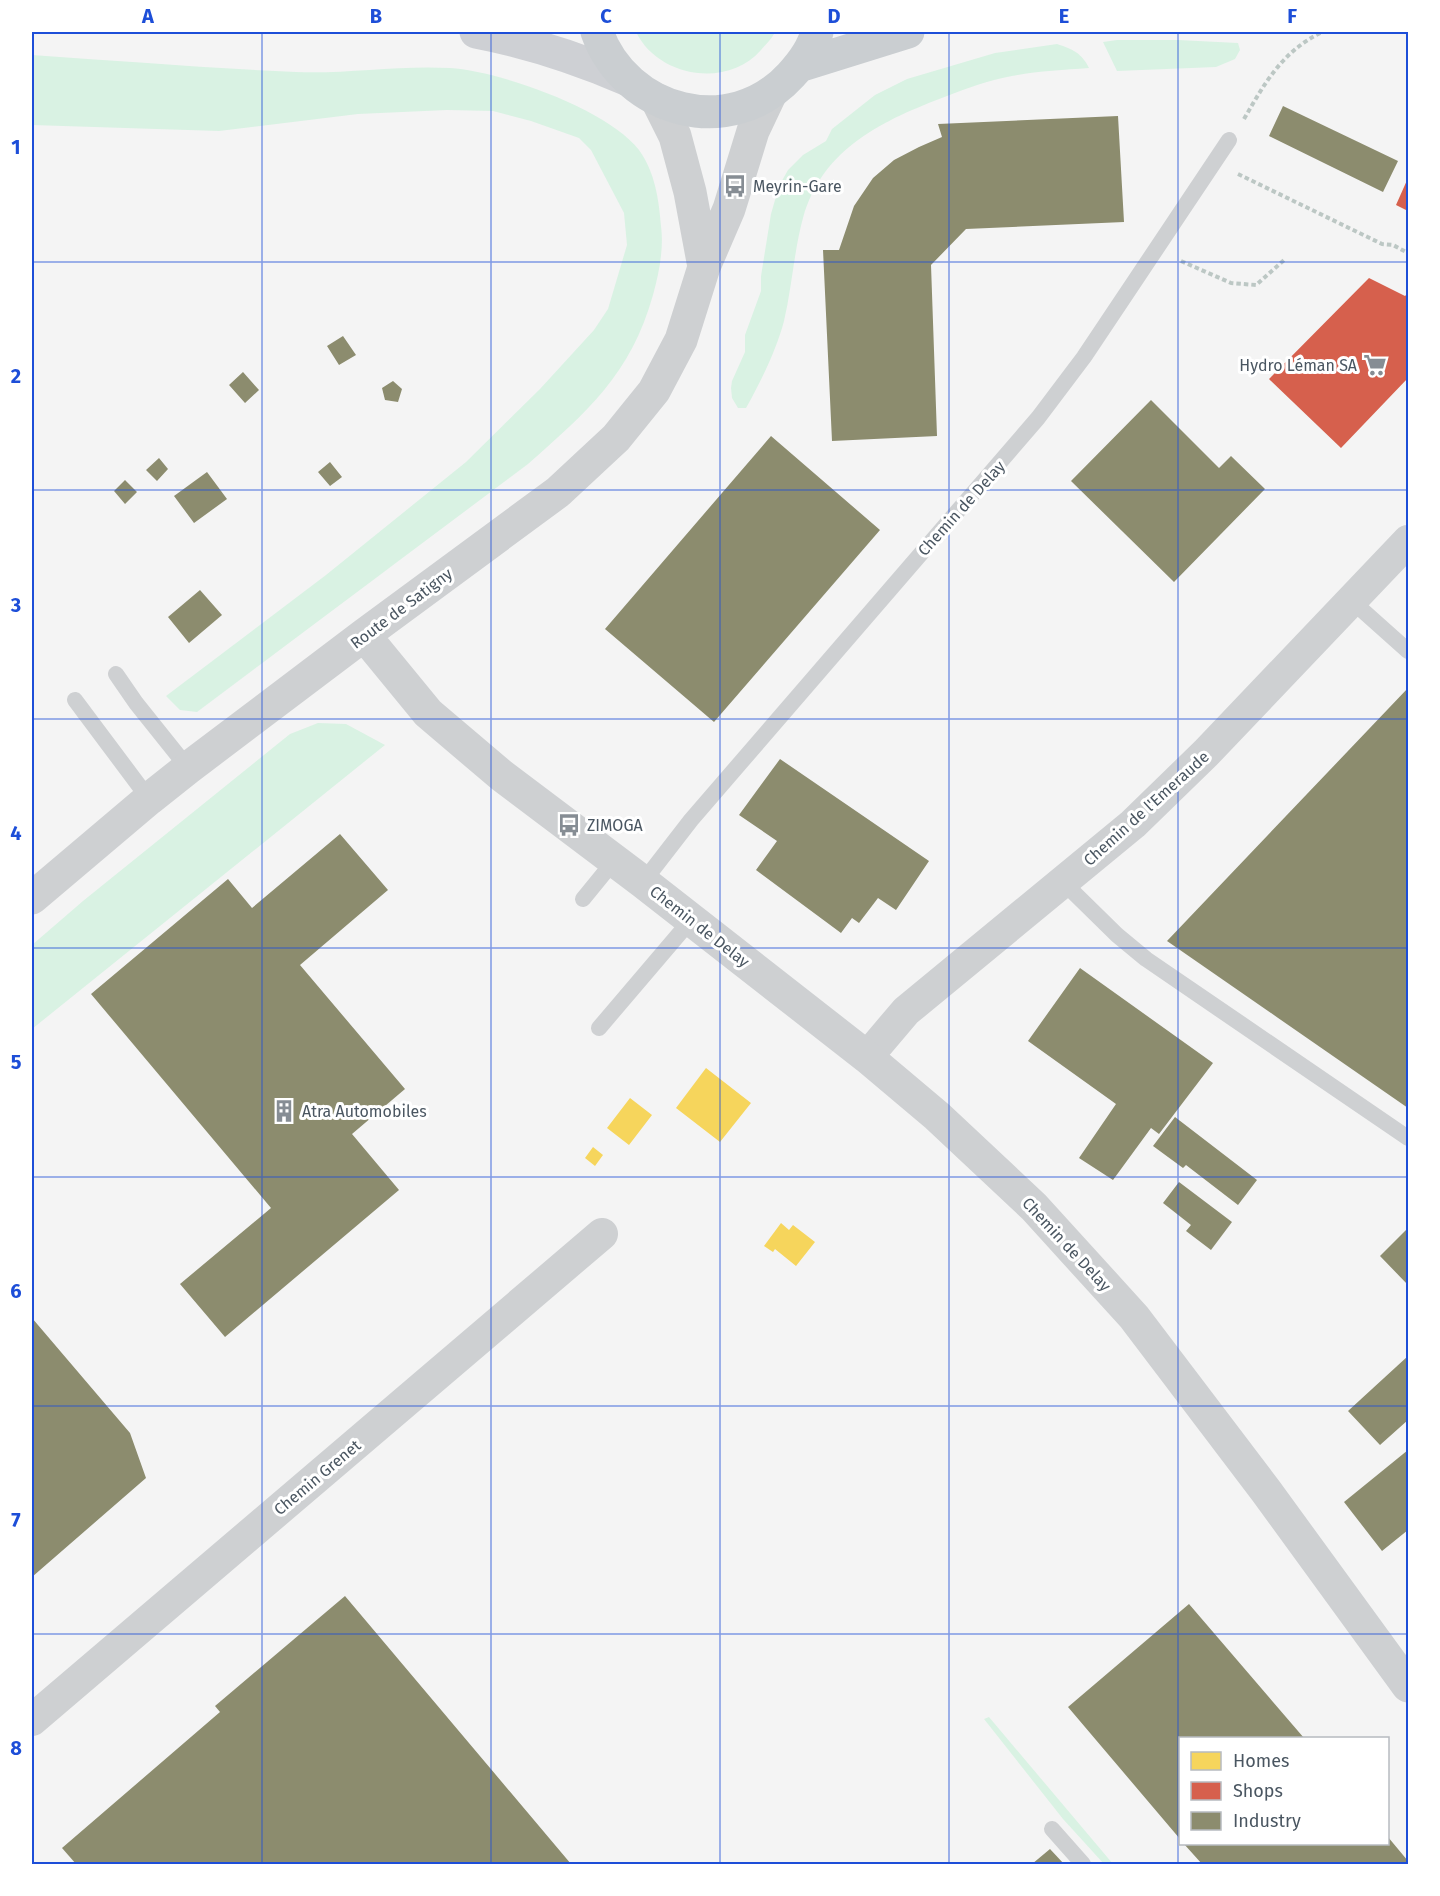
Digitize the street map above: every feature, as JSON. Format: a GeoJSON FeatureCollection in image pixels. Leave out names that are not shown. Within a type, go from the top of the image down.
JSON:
{"type":"FeatureCollection","features":[{"type":"Feature","properties":{"kind":"main road"},"geometry":{"type":"LineString","coordinates":[[476,32],[512,39],[576,58],[626,79]]}},
{"type":"Feature","properties":{"kind":"main road"},"geometry":{"type":"LineString","coordinates":[[597,32],[607,54],[626,79],[640,91],[675,107],[715,112],[735,109],[771,93],[799,66],[809,52],[817,32]]}},
{"type":"Feature","properties":{"kind":"main road"},"geometry":{"type":"LineString","coordinates":[[799,66],[908,32]]}},
{"type":"Feature","properties":{"kind":"street","name":"Route de Satigny"},"geometry":{"type":"LineString","coordinates":[[32,898],[188,768],[558,492],[616,438],[654,391],[681,339],[704,267],[729,208],[753,131],[771,93]]}},
{"type":"Feature","properties":{"kind":"street","name":"Route de Satigny"},"geometry":{"type":"LineString","coordinates":[[657,100],[675,136],[690,192],[704,267]]}},
{"type":"Feature","properties":{"kind":"street","name":"Chemin de l'Emeraude"},"geometry":{"type":"LineString","coordinates":[[867,1057],[906,1011],[1133,824],[1206,753],[1408,541]]}},
{"type":"Feature","properties":{"kind":"street","name":"Chemin de Delay"},"geometry":{"type":"LineString","coordinates":[[364,635],[428,713],[501,775],[643,882],[867,1057],[937,1116],[1034,1207],[1134,1317],[1266,1491],[1408,1686]]}},
{"type":"Feature","properties":{"kind":"street","name":"Chemin Grenet"},"geometry":{"type":"LineString","coordinates":[[32,1720],[602,1234]]}},
{"type":"Feature","properties":{"kind":"lane","name":"Chemin de Delay"},"geometry":{"type":"LineString","coordinates":[[643,882],[691,820],[916,558],[1014,448],[1084,357],[1229,140]]}},
{"type":"Feature","properties":{"kind":"lane"},"geometry":{"type":"LineString","coordinates":[[1352,601],[1408,651]]}},
{"type":"Feature","properties":{"kind":"lane"},"geometry":{"type":"LineString","coordinates":[[116,674],[188,768]]}},
{"type":"Feature","properties":{"kind":"lane"},"geometry":{"type":"LineString","coordinates":[[75,700],[149,799]]}},
{"type":"Feature","properties":{"kind":"lane"},"geometry":{"type":"LineString","coordinates":[[583,899],[614,861]]}},
{"type":"Feature","properties":{"kind":"lane"},"geometry":{"type":"LineString","coordinates":[[1063,882],[1146,959],[1408,1138]]}},
{"type":"Feature","properties":{"kind":"lane"},"geometry":{"type":"LineString","coordinates":[[599,1028],[692,920]]}},
{"type":"Feature","properties":{"kind":"lane"},"geometry":{"type":"LineString","coordinates":[[1052,1829],[1083,1864]]}},
{"type":"Feature","properties":{"kind":"path"},"geometry":{"type":"LineString","coordinates":[[1229,140],[1277,66],[1302,42],[1322,32]]}},
{"type":"Feature","properties":{"kind":"path"},"geometry":{"type":"LineString","coordinates":[[1218,159],[1228,169],[1382,244],[1393,245],[1408,253]]}},
{"type":"Feature","properties":{"kind":"path"},"geometry":{"type":"LineString","coordinates":[[1155,251],[1231,283],[1256,285],[1284,260]]}},
{"type":"Feature","properties":{"kind":"green space"},"geometry":{"type":"Polygon","coordinates":[[[636,32],[775,32],[761,50],[747,62],[730,70],[712,73],[676,68],[660,59],[646,47],[636,32]]]}},
{"type":"Feature","properties":{"kind":"green space"},"geometry":{"type":"Polygon","coordinates":[[[1117,40],[1238,43],[1240,50],[1235,59],[1216,67],[1117,71],[1103,42],[1117,40]]]}},
{"type":"Feature","properties":{"kind":"green space"},"geometry":{"type":"Polygon","coordinates":[[[1057,44],[1076,52],[1089,68],[1021,74],[1003,78],[971,87],[924,105],[879,126],[859,139],[825,172],[812,193],[803,218],[787,308],[777,343],[763,377],[746,408],[738,408],[732,398],[732,381],[745,352],[745,335],[761,291],[761,276],[771,214],[779,186],[788,170],[803,155],[826,141],[832,129],[875,95],[907,79],[995,53],[1057,44]]]}},
{"type":"Feature","properties":{"kind":"green space"},"geometry":{"type":"Polygon","coordinates":[[[32,55],[296,72],[431,67],[496,76],[552,95],[604,121],[624,135],[639,150],[649,168],[655,186],[662,243],[655,287],[644,323],[632,347],[619,369],[588,409],[528,464],[197,712],[180,710],[166,696],[326,575],[466,462],[540,389],[594,330],[608,309],[627,245],[624,213],[591,150],[579,138],[531,121],[493,111],[447,110],[358,114],[219,131],[32,125],[32,55]]]}},
{"type":"Feature","properties":{"kind":"green space"},"geometry":{"type":"Polygon","coordinates":[[[318,723],[346,724],[385,745],[32,1029],[32,945],[290,734],[318,723]]]}},
{"type":"Feature","properties":{"kind":"green space"},"geometry":{"type":"Polygon","coordinates":[[[989,1717],[1113,1864],[1104,1864],[1063,1819],[984,1719],[989,1717]]]}},
{"type":"Feature","properties":{"kind":"building: Homes"},"geometry":{"type":"Polygon","coordinates":[[[706,1068],[751,1103],[720,1142],[676,1108],[706,1068]]]}},
{"type":"Feature","properties":{"kind":"building: Homes"},"geometry":{"type":"Polygon","coordinates":[[[630,1098],[652,1115],[629,1145],[607,1128],[630,1098]]]}},
{"type":"Feature","properties":{"kind":"building: Homes"},"geometry":{"type":"Polygon","coordinates":[[[593,1147],[603,1155],[595,1166],[585,1158],[593,1147]]]}},
{"type":"Feature","properties":{"kind":"building: Homes"},"geometry":{"type":"Polygon","coordinates":[[[781,1223],[789,1230],[793,1225],[815,1242],[796,1266],[775,1249],[773,1252],[764,1246],[781,1223]]]}},
{"type":"Feature","properties":{"kind":"building: Shops"},"geometry":{"type":"Polygon","coordinates":[[[1408,178],[1408,211],[1396,205],[1408,178]]]}},
{"type":"Feature","properties":{"kind":"building: Shops"},"geometry":{"type":"Polygon","coordinates":[[[1369,278],[1405,296],[1408,293],[1408,378],[1341,448],[1269,379],[1369,278]]]}},
{"type":"Feature","properties":{"kind":"building: Industry"},"geometry":{"type":"Polygon","coordinates":[[[1283,106],[1398,161],[1383,192],[1269,136],[1283,106]]]}},
{"type":"Feature","properties":{"kind":"building: Industry"},"geometry":{"type":"Polygon","coordinates":[[[1118,116],[1124,222],[966,229],[931,265],[937,436],[832,441],[823,250],[839,250],[854,206],[873,178],[894,160],[942,137],[938,124],[1118,116]]]}},
{"type":"Feature","properties":{"kind":"building: Industry"},"geometry":{"type":"Polygon","coordinates":[[[343,336],[356,355],[339,365],[327,346],[343,336]]]}},
{"type":"Feature","properties":{"kind":"building: Industry"},"geometry":{"type":"Polygon","coordinates":[[[243,372],[259,390],[245,403],[229,385],[243,372]]]}},
{"type":"Feature","properties":{"kind":"building: Industry"},"geometry":{"type":"Polygon","coordinates":[[[393,381],[402,389],[398,402],[385,400],[382,388],[393,381]]]}},
{"type":"Feature","properties":{"kind":"building: Industry"},"geometry":{"type":"Polygon","coordinates":[[[1151,400],[1219,468],[1231,456],[1265,489],[1174,582],[1071,481],[1151,400]]]}},
{"type":"Feature","properties":{"kind":"building: Industry"},"geometry":{"type":"Polygon","coordinates":[[[771,436],[880,530],[714,722],[605,629],[771,436]]]}},
{"type":"Feature","properties":{"kind":"building: Industry"},"geometry":{"type":"Polygon","coordinates":[[[159,458],[168,469],[157,481],[146,470],[159,458]]]}},
{"type":"Feature","properties":{"kind":"building: Industry"},"geometry":{"type":"Polygon","coordinates":[[[330,462],[342,477],[330,486],[318,472],[330,462]]]}},
{"type":"Feature","properties":{"kind":"building: Industry"},"geometry":{"type":"Polygon","coordinates":[[[207,472],[227,499],[194,523],[174,496],[207,472]]]}},
{"type":"Feature","properties":{"kind":"building: Industry"},"geometry":{"type":"Polygon","coordinates":[[[125,480],[137,492],[125,504],[114,491],[125,480]]]}},
{"type":"Feature","properties":{"kind":"building: Industry"},"geometry":{"type":"Polygon","coordinates":[[[200,590],[222,615],[189,643],[168,617],[200,590]]]}},
{"type":"Feature","properties":{"kind":"building: Industry"},"geometry":{"type":"Polygon","coordinates":[[[1408,688],[1408,1108],[1167,941],[1408,688]]]}},
{"type":"Feature","properties":{"kind":"building: Industry"},"geometry":{"type":"Polygon","coordinates":[[[780,759],[929,861],[896,910],[878,898],[859,923],[852,918],[841,933],[756,870],[777,841],[739,815],[780,759]]]}},
{"type":"Feature","properties":{"kind":"building: Industry","name":"Atra Automobiles"},"geometry":{"type":"Polygon","coordinates":[[[340,834],[388,890],[300,965],[405,1089],[352,1134],[399,1190],[225,1337],[180,1284],[271,1208],[91,994],[228,879],[252,908],[340,834]]]}},
{"type":"Feature","properties":{"kind":"building: Industry"},"geometry":{"type":"Polygon","coordinates":[[[1080,968],[1213,1063],[1159,1134],[1151,1128],[1113,1180],[1079,1158],[1116,1104],[1028,1041],[1080,968]]]}},
{"type":"Feature","properties":{"kind":"building: Industry"},"geometry":{"type":"Polygon","coordinates":[[[1175,1117],[1257,1180],[1238,1205],[1186,1165],[1183,1168],[1153,1146],[1175,1117]]]}},
{"type":"Feature","properties":{"kind":"building: Industry"},"geometry":{"type":"Polygon","coordinates":[[[1179,1182],[1232,1222],[1211,1250],[1186,1231],[1191,1225],[1163,1203],[1179,1182]]]}},
{"type":"Feature","properties":{"kind":"building: Industry"},"geometry":{"type":"Polygon","coordinates":[[[1408,1228],[1408,1285],[1380,1256],[1408,1228]]]}},
{"type":"Feature","properties":{"kind":"building: Industry"},"geometry":{"type":"Polygon","coordinates":[[[32,1318],[130,1433],[146,1478],[32,1577],[32,1318]]]}},
{"type":"Feature","properties":{"kind":"building: Industry"},"geometry":{"type":"Polygon","coordinates":[[[1408,1356],[1408,1420],[1380,1445],[1348,1411],[1408,1356]]]}},
{"type":"Feature","properties":{"kind":"building: Industry"},"geometry":{"type":"Polygon","coordinates":[[[1408,1450],[1408,1530],[1382,1551],[1344,1502],[1408,1450]]]}},
{"type":"Feature","properties":{"kind":"building: Industry"},"geometry":{"type":"Polygon","coordinates":[[[345,1596],[571,1864],[76,1864],[62,1848],[220,1712],[215,1706],[345,1596]]]}},
{"type":"Feature","properties":{"kind":"building: Industry"},"geometry":{"type":"Polygon","coordinates":[[[1189,1604],[1303,1737],[1179,1737],[1179,1838],[1068,1707],[1189,1604]]]}},
{"type":"Feature","properties":{"kind":"building: Industry"},"geometry":{"type":"Polygon","coordinates":[[[1389,1838],[1408,1861],[1408,1864],[1202,1864],[1185,1845],[1389,1845],[1389,1838]]]}},
{"type":"Feature","properties":{"kind":"building: Industry"},"geometry":{"type":"Polygon","coordinates":[[[1050,1849],[1064,1864],[1032,1864],[1050,1849]]]}},
{"type":"Feature","properties":{"kind":"place","name":"Meyrin-Gare"},"geometry":{"type":"Point","coordinates":[735,186]}},
{"type":"Feature","properties":{"kind":"place","name":"Hydro Léman SA"},"geometry":{"type":"Point","coordinates":[1375,365]}},
{"type":"Feature","properties":{"kind":"place","name":"ZIMOGA"},"geometry":{"type":"Point","coordinates":[569,825]}},
{"type":"Feature","properties":{"kind":"place","name":"Atra Automobiles"},"geometry":{"type":"Point","coordinates":[284,1111]}}]}
